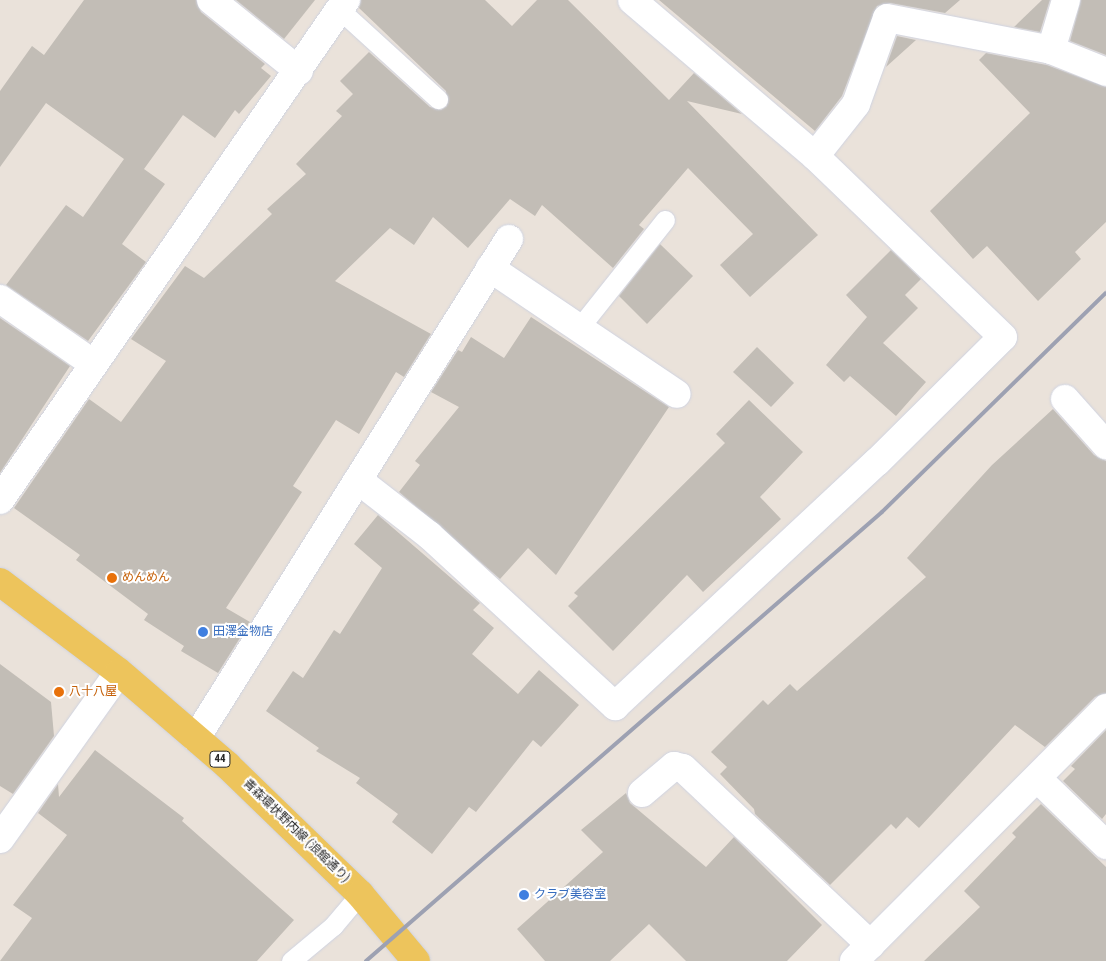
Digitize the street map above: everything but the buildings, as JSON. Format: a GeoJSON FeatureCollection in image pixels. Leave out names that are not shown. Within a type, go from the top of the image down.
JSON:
{"type":"FeatureCollection","features":[{"type":"Feature","properties":{"kind":"main road","name":"青森環状野内線 (浪館通り)"},"geometry":{"type":"LineString","coordinates":[[0,582],[119,672],[196,738],[360,894],[416,961]]}},
{"type":"Feature","properties":{"kind":"street"},"geometry":{"type":"LineString","coordinates":[[211,0],[299,71]]}},
{"type":"Feature","properties":{"kind":"street"},"geometry":{"type":"LineString","coordinates":[[358,480],[429,536],[615,706],[877,462],[1003,337],[815,156],[632,0]]}},
{"type":"Feature","properties":{"kind":"street"},"geometry":{"type":"LineString","coordinates":[[1051,50],[1066,0]]}},
{"type":"Feature","properties":{"kind":"street"},"geometry":{"type":"LineString","coordinates":[[0,500],[299,71],[342,4]]}},
{"type":"Feature","properties":{"kind":"street"},"geometry":{"type":"LineString","coordinates":[[815,156],[856,104],[887,18],[1051,50],[1106,72]]}},
{"type":"Feature","properties":{"kind":"street"},"geometry":{"type":"LineString","coordinates":[[196,738],[509,239]]}},
{"type":"Feature","properties":{"kind":"street"},"geometry":{"type":"LineString","coordinates":[[490,268],[677,394]]}},
{"type":"Feature","properties":{"kind":"street"},"geometry":{"type":"LineString","coordinates":[[0,299],[94,364]]}},
{"type":"Feature","properties":{"kind":"street"},"geometry":{"type":"LineString","coordinates":[[1065,399],[1106,445]]}},
{"type":"Feature","properties":{"kind":"street"},"geometry":{"type":"LineString","coordinates":[[0,839],[119,672]]}},
{"type":"Feature","properties":{"kind":"street"},"geometry":{"type":"LineString","coordinates":[[642,793],[674,766],[683,768],[862,953],[1038,779],[1106,708]]}},
{"type":"Feature","properties":{"kind":"street"},"geometry":{"type":"LineString","coordinates":[[1038,779],[1106,845]]}},
{"type":"Feature","properties":{"kind":"lane"},"geometry":{"type":"LineString","coordinates":[[342,4],[438,99]]}},
{"type":"Feature","properties":{"kind":"lane"},"geometry":{"type":"LineString","coordinates":[[579,328],[665,220]]}},
{"type":"Feature","properties":{"kind":"lane"},"geometry":{"type":"LineString","coordinates":[[291,961],[333,926],[360,894]]}},
{"type":"Feature","properties":{"kind":"railway"},"geometry":{"type":"LineString","coordinates":[[366,961],[882,512],[1106,293]]}},
{"type":"Feature","properties":{"kind":"place","name":"めんめん"},"geometry":{"type":"Point","coordinates":[112,578]}},
{"type":"Feature","properties":{"kind":"place","name":"田澤金物店"},"geometry":{"type":"Point","coordinates":[203,632]}},
{"type":"Feature","properties":{"kind":"place","name":"八十八屋"},"geometry":{"type":"Point","coordinates":[59,692]}},
{"type":"Feature","properties":{"kind":"place","name":"クラブ美容室"},"geometry":{"type":"Point","coordinates":[524,895]}}]}
